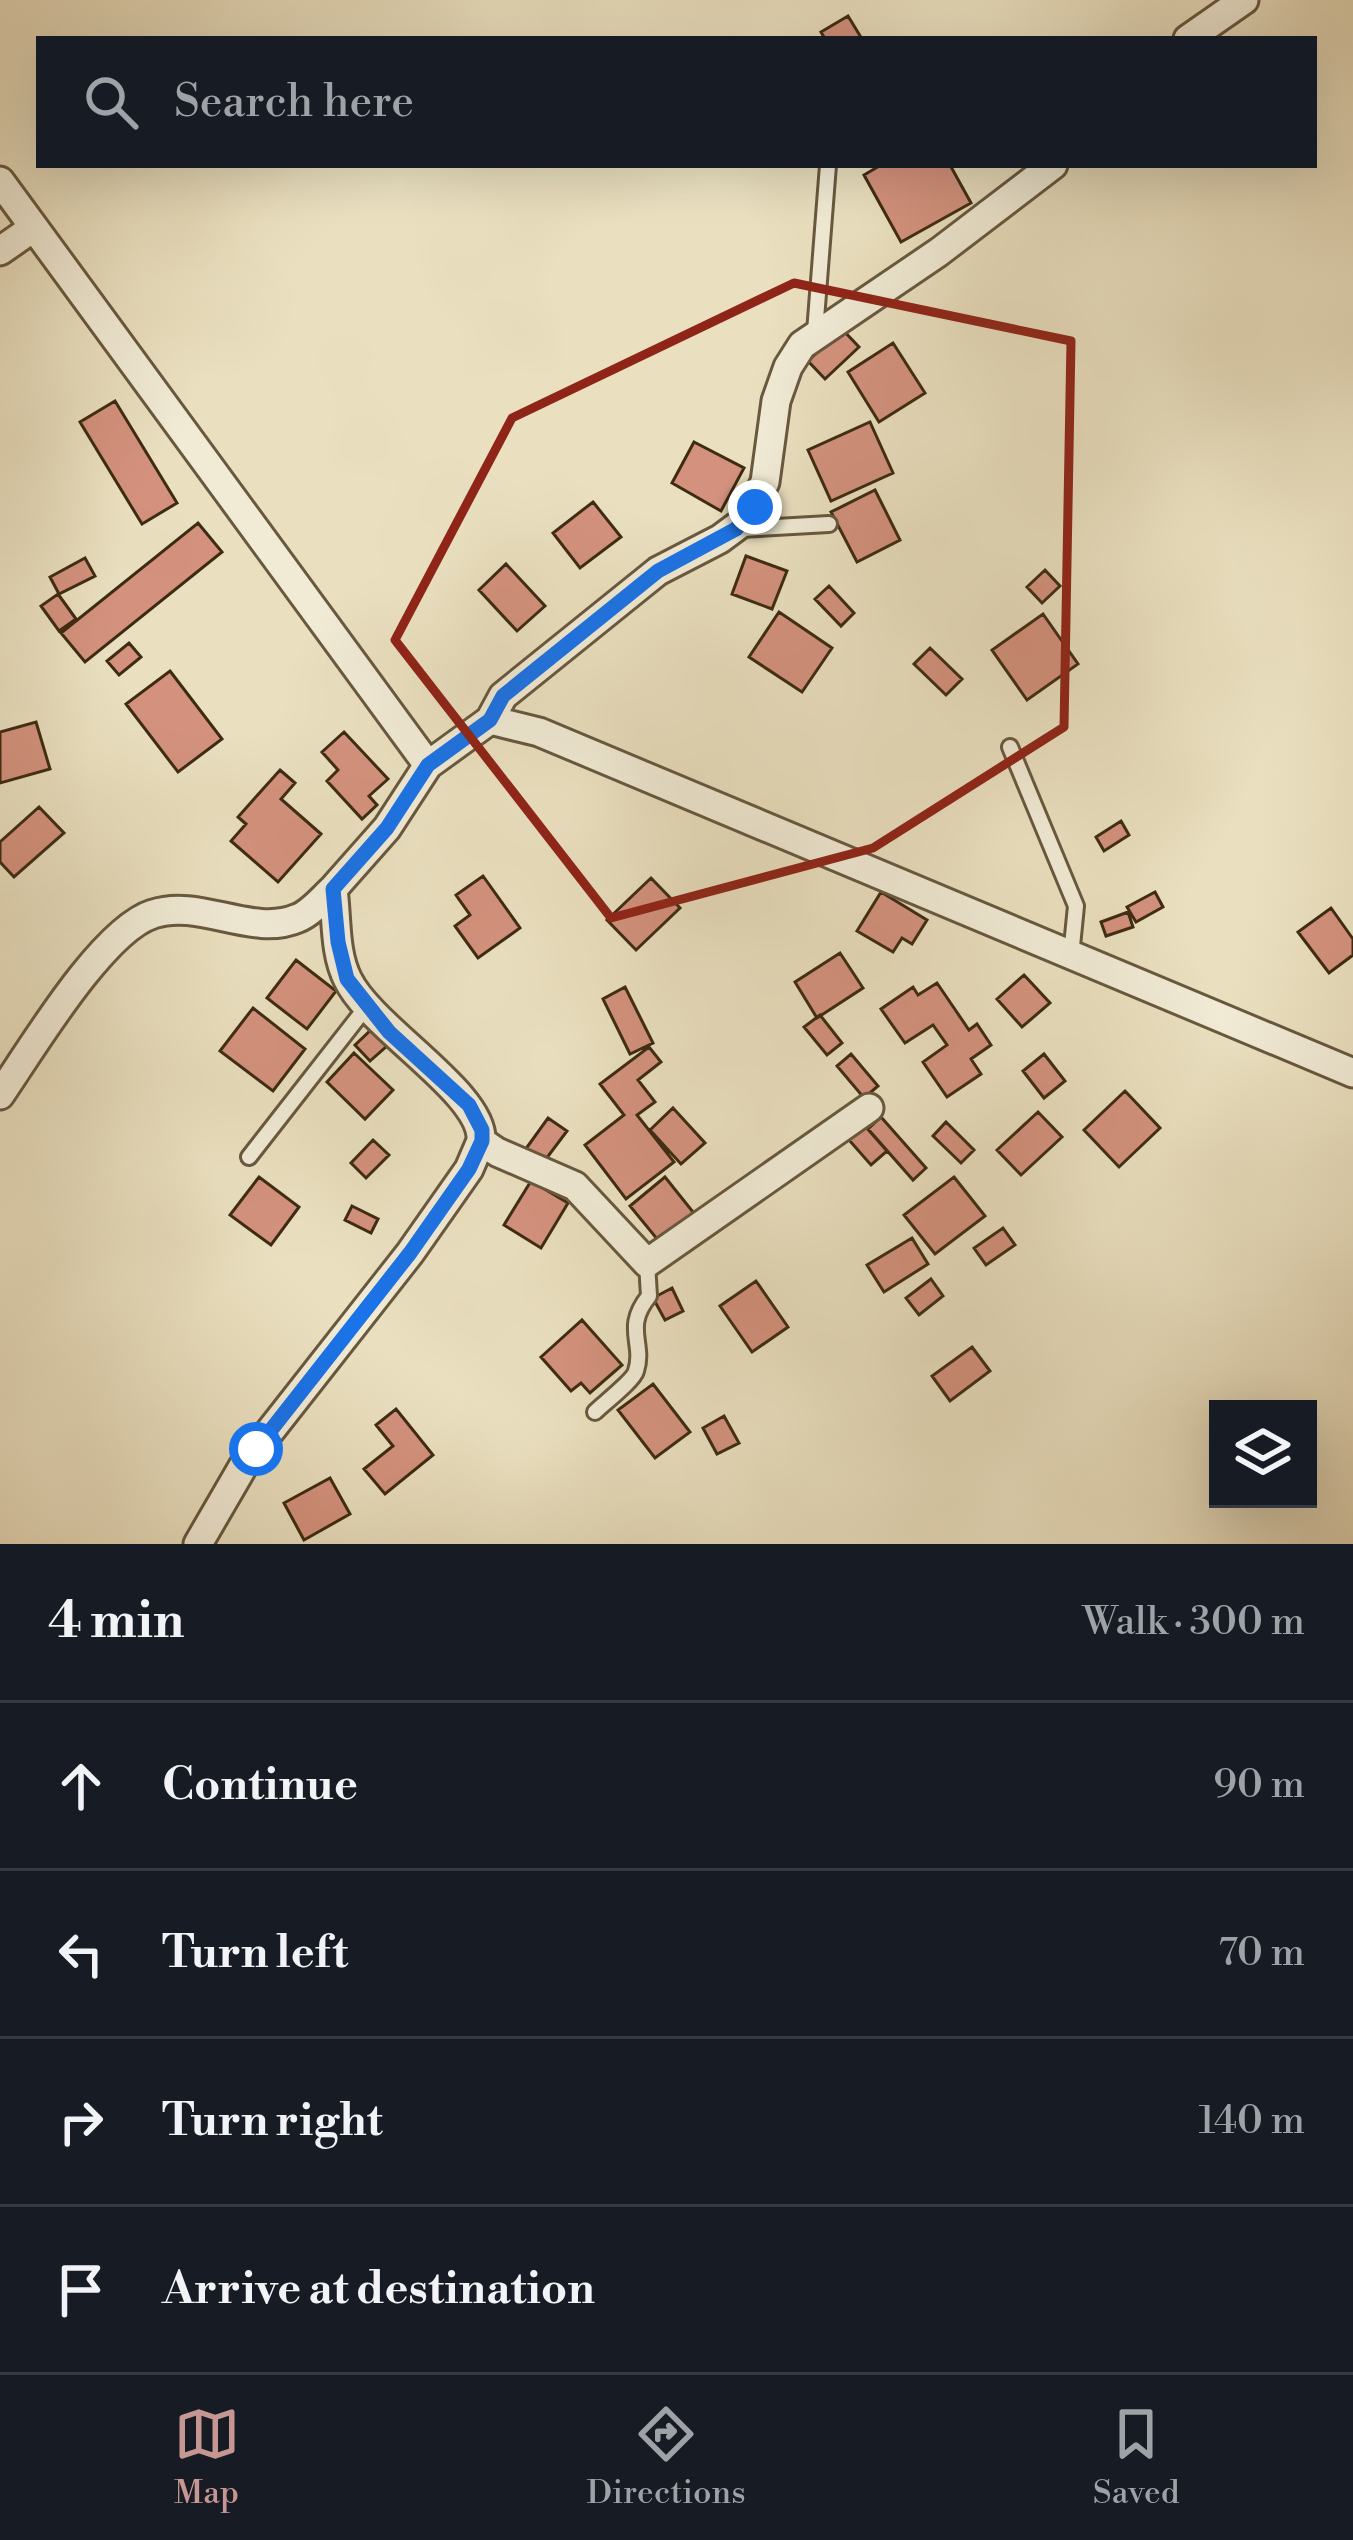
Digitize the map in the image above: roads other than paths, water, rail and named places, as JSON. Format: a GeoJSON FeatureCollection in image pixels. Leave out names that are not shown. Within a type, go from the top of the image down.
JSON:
{"type":"FeatureCollection","features":[{"type":"Feature","properties":{"kind":"street"},"geometry":{"type":"LineString","coordinates":[[1192,36],[1244,0]]}},
{"type":"Feature","properties":{"kind":"street"},"geometry":{"type":"LineString","coordinates":[[0,1095],[74,988],[129,928],[153,914],[185,911],[272,923],[300,918],[333,889],[387,828],[428,765],[490,720],[503,696],[658,571],[736,529],[755,507],[765,482],[772,419],[788,367],[815,332],[939,253],[1049,168]]}},
{"type":"Feature","properties":{"kind":"street"},"geometry":{"type":"LineString","coordinates":[[0,181],[428,765]]}},
{"type":"Feature","properties":{"kind":"street"},"geometry":{"type":"LineString","coordinates":[[0,251],[33,228]]}},
{"type":"Feature","properties":{"kind":"street"},"geometry":{"type":"LineString","coordinates":[[490,720],[538,732],[1353,1073]]}},
{"type":"Feature","properties":{"kind":"street"},"geometry":{"type":"LineString","coordinates":[[198,1544],[245,1463],[410,1253],[469,1169],[482,1141],[482,1130],[469,1105],[389,1032],[347,979],[333,889]]}},
{"type":"Feature","properties":{"kind":"street"},"geometry":{"type":"LineString","coordinates":[[482,1141],[575,1186],[647,1263],[869,1108]]}},
{"type":"Feature","properties":{"kind":"lane"},"geometry":{"type":"LineString","coordinates":[[815,332],[828,168]]}},
{"type":"Feature","properties":{"kind":"lane"},"geometry":{"type":"LineString","coordinates":[[736,529],[829,524]]}},
{"type":"Feature","properties":{"kind":"lane"},"geometry":{"type":"LineString","coordinates":[[1010,747],[1076,906],[1071,956]]}},
{"type":"Feature","properties":{"kind":"lane"},"geometry":{"type":"LineString","coordinates":[[249,1157],[367,1006]]}},
{"type":"Feature","properties":{"kind":"lane"},"geometry":{"type":"LineString","coordinates":[[595,1412],[634,1378],[638,1367],[635,1323],[649,1296],[647,1263]]}}]}
